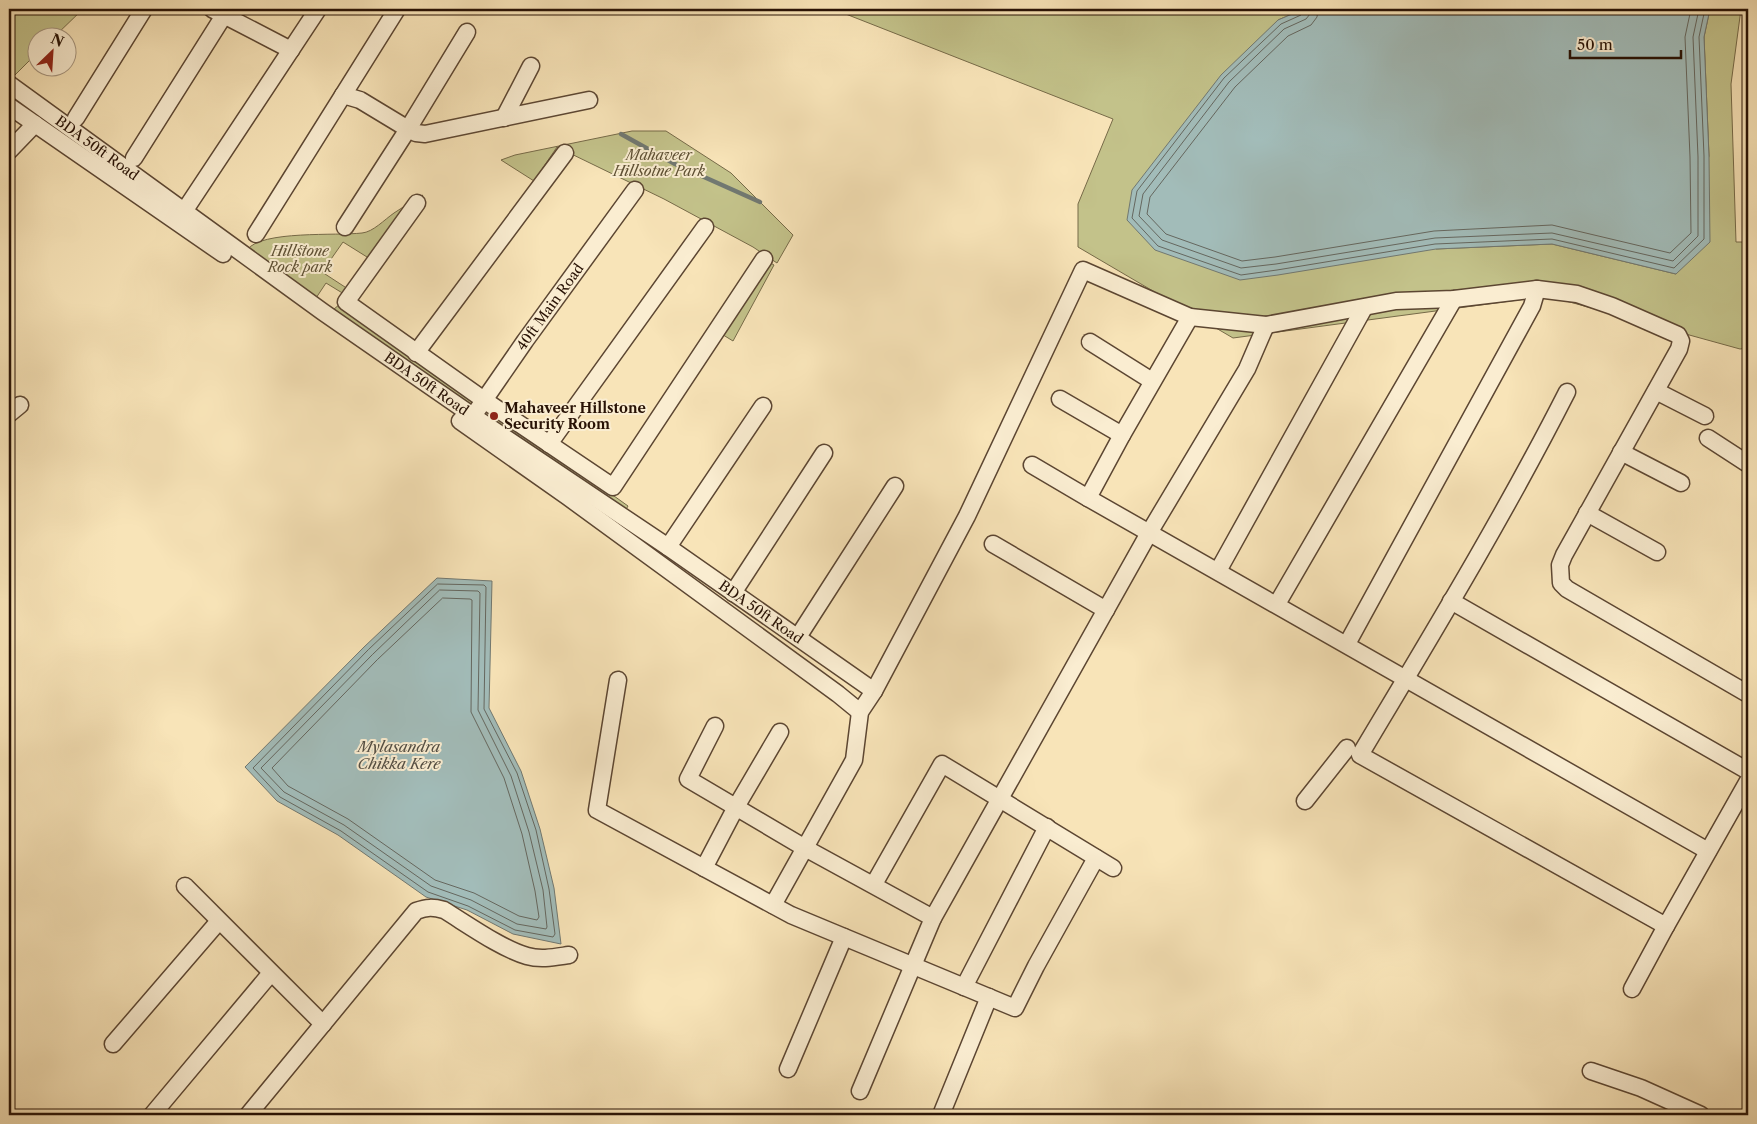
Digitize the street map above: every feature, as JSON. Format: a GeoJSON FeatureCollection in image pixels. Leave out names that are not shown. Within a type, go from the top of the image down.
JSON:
{"type":"FeatureCollection","features":[{"type":"Feature","properties":{"kind":"street"},"geometry":{"type":"LineString","coordinates":[[76,118],[144,9]]}},
{"type":"Feature","properties":{"kind":"street"},"geometry":{"type":"LineString","coordinates":[[181,217],[318,9]]}},
{"type":"Feature","properties":{"kind":"street"},"geometry":{"type":"LineString","coordinates":[[134,158],[221,11],[291,50]]}},
{"type":"Feature","properties":{"kind":"street"},"geometry":{"type":"LineString","coordinates":[[256,234],[343,95],[392,11]]}},
{"type":"Feature","properties":{"kind":"street"},"geometry":{"type":"LineString","coordinates":[[345,227],[467,32]]}},
{"type":"Feature","properties":{"kind":"street"},"geometry":{"type":"LineString","coordinates":[[504,118],[531,66]]}},
{"type":"Feature","properties":{"kind":"street","name":"BDA 50ft Road"},"geometry":{"type":"LineString","coordinates":[[9,84],[181,217]]}},
{"type":"Feature","properties":{"kind":"street"},"geometry":{"type":"LineString","coordinates":[[343,95],[360,100],[416,133],[425,134],[588,100]]}},
{"type":"Feature","properties":{"kind":"street","name":"BDA 50ft Road"},"geometry":{"type":"LineString","coordinates":[[9,106],[324,312],[860,712]]}},
{"type":"Feature","properties":{"kind":"street"},"geometry":{"type":"LineString","coordinates":[[9,151],[35,124]]}},
{"type":"Feature","properties":{"kind":"street"},"geometry":{"type":"LineString","coordinates":[[416,353],[565,154]]}},
{"type":"Feature","properties":{"kind":"street","name":"40ft Main Road"},"geometry":{"type":"LineString","coordinates":[[470,421],[525,341],[635,190]]}},
{"type":"Feature","properties":{"kind":"street"},"geometry":{"type":"LineString","coordinates":[[417,203],[374,260],[346,302],[416,353],[613,487],[764,259]]}},
{"type":"Feature","properties":{"kind":"street"},"geometry":{"type":"LineString","coordinates":[[549,444],[705,227]]}},
{"type":"Feature","properties":{"kind":"street"},"geometry":{"type":"LineString","coordinates":[[773,906],[854,760],[860,712],[874,691],[967,516],[1083,270],[1190,317],[1266,326],[1396,301],[1454,299],[1537,289],[1577,294],[1612,306],[1678,335],[1681,341],[1679,349],[1560,565],[1561,583],[1567,589],[1748,694]]}},
{"type":"Feature","properties":{"kind":"street"},"geometry":{"type":"LineString","coordinates":[[1347,644],[1532,306],[1537,289]]}},
{"type":"Feature","properties":{"kind":"street"},"geometry":{"type":"LineString","coordinates":[[1277,604],[1454,299]]}},
{"type":"Feature","properties":{"kind":"street"},"geometry":{"type":"LineString","coordinates":[[1218,571],[1364,308]]}},
{"type":"Feature","properties":{"kind":"street"},"geometry":{"type":"LineString","coordinates":[[1088,498],[1152,381],[1190,317]]}},
{"type":"Feature","properties":{"kind":"street"},"geometry":{"type":"LineString","coordinates":[[860,1091],[933,918],[1149,533],[1247,369],[1266,326]]}},
{"type":"Feature","properties":{"kind":"street"},"geometry":{"type":"LineString","coordinates":[[1090,342],[1152,381]]}},
{"type":"Feature","properties":{"kind":"street"},"geometry":{"type":"LineString","coordinates":[[1656,391],[1706,416]]}},
{"type":"Feature","properties":{"kind":"street"},"geometry":{"type":"LineString","coordinates":[[1567,392],[1535,454],[1360,756],[1666,926]]}},
{"type":"Feature","properties":{"kind":"street"},"geometry":{"type":"LineString","coordinates":[[1060,399],[1122,435]]}},
{"type":"Feature","properties":{"kind":"street"},"geometry":{"type":"LineString","coordinates":[[668,547],[763,406]]}},
{"type":"Feature","properties":{"kind":"street","name":"BDA 50ft Road"},"geometry":{"type":"LineString","coordinates":[[470,421],[668,547],[874,691]]}},
{"type":"Feature","properties":{"kind":"street"},"geometry":{"type":"LineString","coordinates":[[1708,438],[1748,464]]}},
{"type":"Feature","properties":{"kind":"street"},"geometry":{"type":"LineString","coordinates":[[1622,452],[1681,483]]}},
{"type":"Feature","properties":{"kind":"street"},"geometry":{"type":"LineString","coordinates":[[733,593],[824,453]]}},
{"type":"Feature","properties":{"kind":"street"},"geometry":{"type":"LineString","coordinates":[[1032,466],[1708,851]]}},
{"type":"Feature","properties":{"kind":"street"},"geometry":{"type":"LineString","coordinates":[[798,637],[895,486]]}},
{"type":"Feature","properties":{"kind":"street"},"geometry":{"type":"LineString","coordinates":[[1587,513],[1657,552]]}},
{"type":"Feature","properties":{"kind":"street"},"geometry":{"type":"LineString","coordinates":[[993,544],[1106,610]]}},
{"type":"Feature","properties":{"kind":"street"},"geometry":{"type":"LineString","coordinates":[[1451,601],[1748,771]]}},
{"type":"Feature","properties":{"kind":"street"},"geometry":{"type":"LineString","coordinates":[[618,680],[597,810],[791,915],[1015,1008],[1096,858]]}},
{"type":"Feature","properties":{"kind":"street"},"geometry":{"type":"LineString","coordinates":[[715,726],[688,779],[805,848],[874,884],[933,918]]}},
{"type":"Feature","properties":{"kind":"street"},"geometry":{"type":"LineString","coordinates":[[704,868],[736,807],[780,732]]}},
{"type":"Feature","properties":{"kind":"street"},"geometry":{"type":"LineString","coordinates":[[1305,801],[1347,748]]}},
{"type":"Feature","properties":{"kind":"street"},"geometry":{"type":"LineString","coordinates":[[874,884],[942,764],[1113,868]]}},
{"type":"Feature","properties":{"kind":"street"},"geometry":{"type":"LineString","coordinates":[[1632,989],[1748,781]]}},
{"type":"Feature","properties":{"kind":"street"},"geometry":{"type":"LineString","coordinates":[[964,986],[1047,827]]}},
{"type":"Feature","properties":{"kind":"street"},"geometry":{"type":"LineString","coordinates":[[184,886],[323,1024]]}},
{"type":"Feature","properties":{"kind":"street"},"geometry":{"type":"LineString","coordinates":[[248,1115],[416,911],[425,907],[444,910],[513,951],[528,956],[548,958],[569,955]]}},
{"type":"Feature","properties":{"kind":"street"},"geometry":{"type":"LineString","coordinates":[[112,1044],[219,921]]}},
{"type":"Feature","properties":{"kind":"street"},"geometry":{"type":"LineString","coordinates":[[788,1069],[844,937]]}},
{"type":"Feature","properties":{"kind":"street"},"geometry":{"type":"LineString","coordinates":[[152,1115],[271,973]]}},
{"type":"Feature","properties":{"kind":"street"},"geometry":{"type":"LineString","coordinates":[[941,1115],[989,997]]}},
{"type":"Feature","properties":{"kind":"street"},"geometry":{"type":"LineString","coordinates":[[1591,1071],[1641,1088],[1701,1115]]}},
{"type":"Feature","properties":{"kind":"green space"},"geometry":{"type":"Polygon","coordinates":[[[9,9],[83,9],[63,28],[28,28],[28,62],[14,76],[9,72],[9,9]]]}},
{"type":"Feature","properties":{"kind":"green space"},"geometry":{"type":"Polygon","coordinates":[[[833,9],[1304,9],[1278,20],[1436,249],[1552,244],[1676,274],[1709,156],[1704,37],[1710,9],[1741,9],[1731,84],[1736,242],[1748,242],[1748,348],[1740,349],[1548,296],[1233,338],[1078,247],[1078,204],[1113,119],[833,9]]]}},
{"type":"Feature","properties":{"kind":"green space","name":"Mahaveer Hillsotne Park"},"geometry":{"type":"Polygon","coordinates":[[[632,131],[666,131],[731,173],[793,235],[777,263],[753,247],[664,199],[557,147],[534,181],[501,160],[515,155],[632,131]]]}},
{"type":"Feature","properties":{"kind":"green space","name":"Hillstone Rock park"},"geometry":{"type":"Polygon","coordinates":[[[423,195],[374,260],[343,242],[322,272],[348,289],[344,294],[326,283],[316,298],[247,250],[267,239],[300,235],[366,232],[423,195]]]}},
{"type":"Feature","properties":{"kind":"green space"},"geometry":{"type":"Polygon","coordinates":[[[764,259],[774,265],[733,341],[720,333],[764,259]]]}},
{"type":"Feature","properties":{"kind":"green space"},"geometry":{"type":"Polygon","coordinates":[[[341,303],[484,400],[473,416],[333,310],[341,303]]]}},
{"type":"Feature","properties":{"kind":"green space"},"geometry":{"type":"Polygon","coordinates":[[[501,415],[628,506],[624,513],[495,424],[501,415]]]}},
{"type":"Feature","properties":{"kind":"water"},"geometry":{"type":"Polygon","coordinates":[[[1304,9],[1710,9],[1704,37],[1709,156],[1710,242],[1676,274],[1552,244],[1436,249],[1240,280],[1155,250],[1127,220],[1132,190],[1221,75],[1278,20],[1304,9]]]}},
{"type":"Feature","properties":{"kind":"water","name":"Mylasandra Chikka Kere"},"geometry":{"type":"Polygon","coordinates":[[[437,578],[492,581],[489,708],[521,771],[540,829],[554,888],[561,944],[513,934],[467,910],[426,897],[338,835],[277,801],[245,767],[364,647],[437,578]]]}},
{"type":"Feature","properties":{"kind":"waterway"},"geometry":{"type":"LineString","coordinates":[[621,134],[675,164],[760,202]]}},
{"type":"Feature","properties":{"kind":"place","name":"Mahaveer Hillstone Security Room"},"geometry":{"type":"Point","coordinates":[494,416]}}]}
